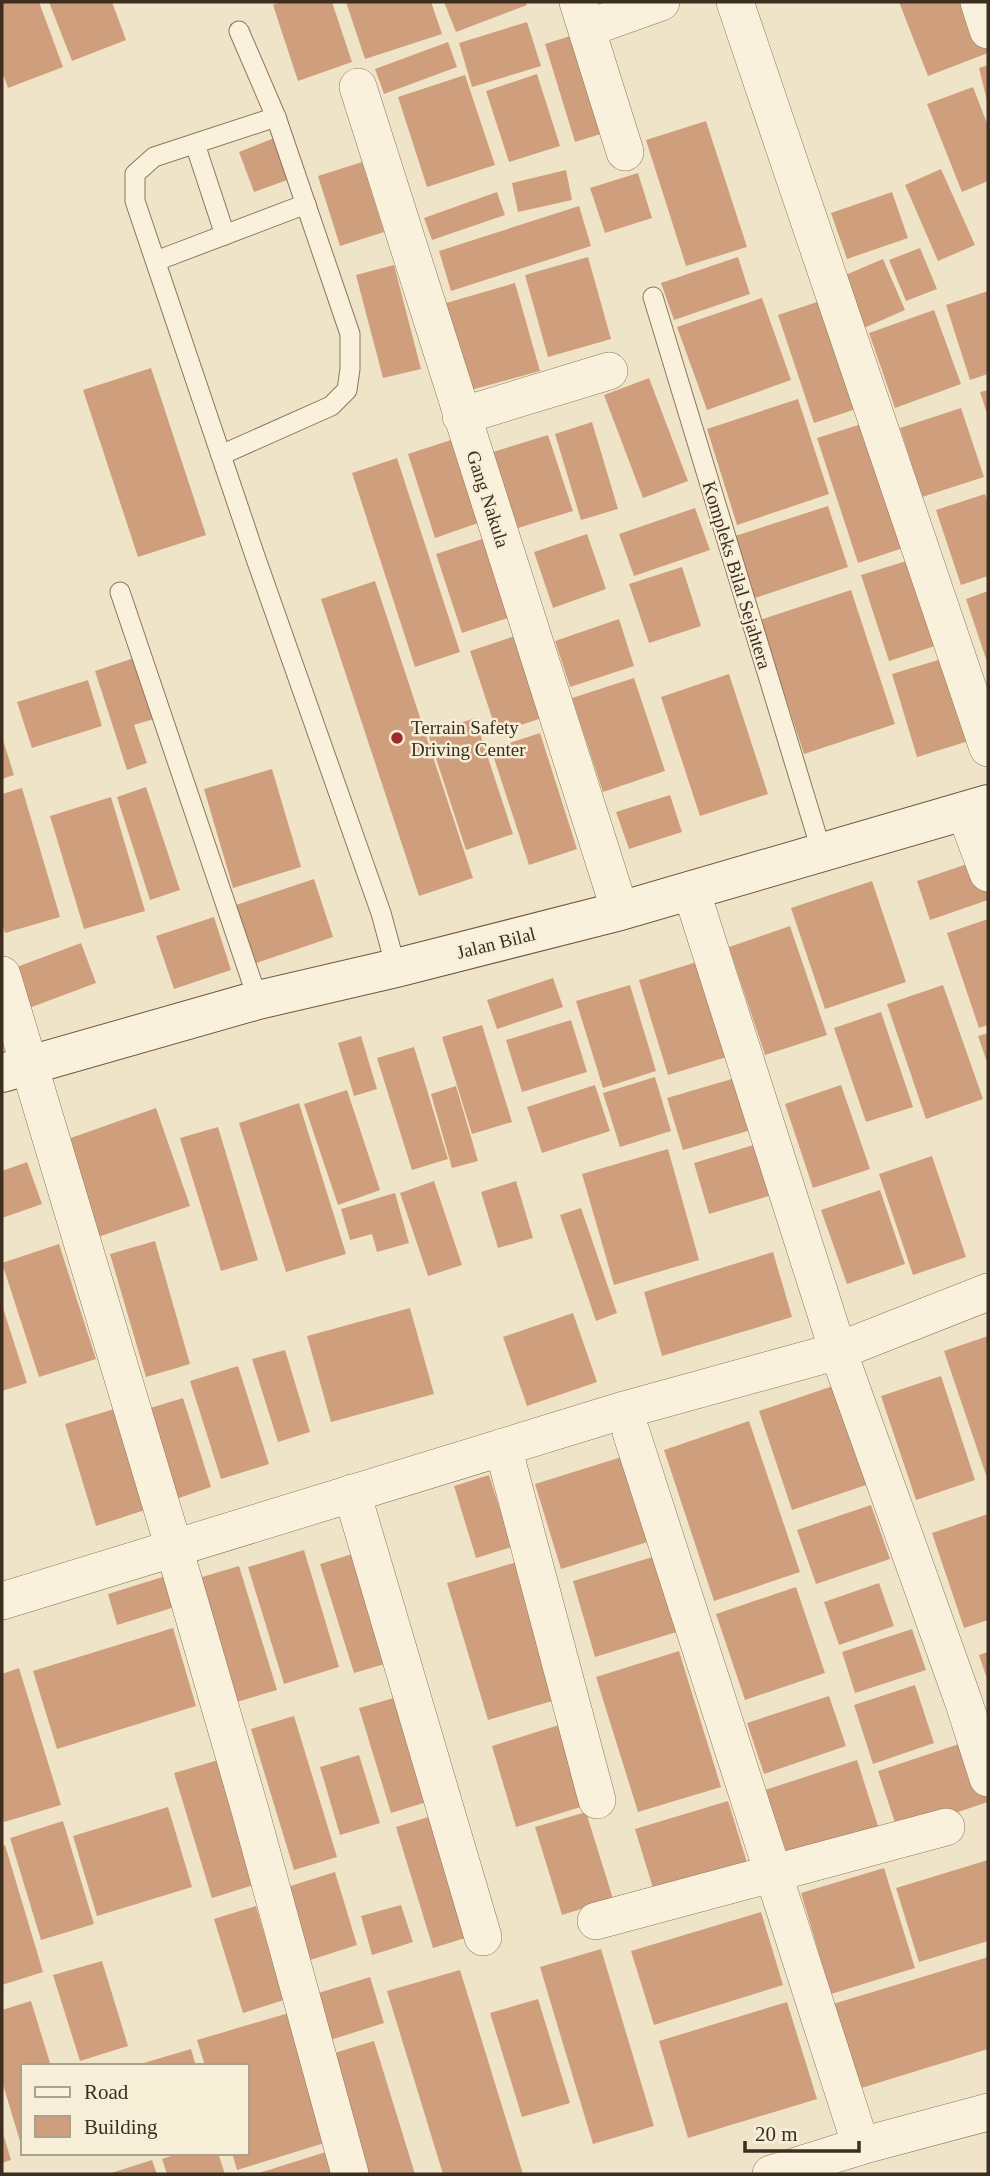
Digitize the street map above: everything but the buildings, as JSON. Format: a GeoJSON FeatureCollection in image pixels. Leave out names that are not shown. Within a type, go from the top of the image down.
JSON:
{"type":"FeatureCollection","features":[{"type":"Feature","properties":{"kind":"main road","name":"Jalan Bilal"},"geometry":{"type":"LineString","coordinates":[[15,1070],[258,1000],[620,911],[976,807]]}},
{"type":"Feature","properties":{"kind":"street"},"geometry":{"type":"LineString","coordinates":[[625,152],[583,15],[661,2]]}},
{"type":"Feature","properties":{"kind":"street"},"geometry":{"type":"LineString","coordinates":[[735,2],[988,748]]}},
{"type":"Feature","properties":{"kind":"street"},"geometry":{"type":"LineString","coordinates":[[979,2],[988,30]]}},
{"type":"Feature","properties":{"kind":"street","name":"Gang Nakula"},"geometry":{"type":"LineString","coordinates":[[358,87],[620,911]]}},
{"type":"Feature","properties":{"kind":"street"},"geometry":{"type":"LineString","coordinates":[[461,416],[609,371]]}},
{"type":"Feature","properties":{"kind":"street"},"geometry":{"type":"LineString","coordinates":[[976,807],[988,873]]}},
{"type":"Feature","properties":{"kind":"street"},"geometry":{"type":"LineString","coordinates":[[691,890],[838,1351],[964,1703],[988,1778]]}},
{"type":"Feature","properties":{"kind":"street"},"geometry":{"type":"LineString","coordinates":[[2,975],[15,1070],[174,1548],[351,2174]]}},
{"type":"Feature","properties":{"kind":"street"},"geometry":{"type":"LineString","coordinates":[[2,1601],[624,1410],[838,1351],[988,1294]]}},
{"type":"Feature","properties":{"kind":"street"},"geometry":{"type":"LineString","coordinates":[[631,1432],[861,2146]]}},
{"type":"Feature","properties":{"kind":"street"},"geometry":{"type":"LineString","coordinates":[[503,1447],[597,1800]]}},
{"type":"Feature","properties":{"kind":"street"},"geometry":{"type":"LineString","coordinates":[[352,1493],[483,1937]]}},
{"type":"Feature","properties":{"kind":"street"},"geometry":{"type":"LineString","coordinates":[[596,1921],[946,1827]]}},
{"type":"Feature","properties":{"kind":"street"},"geometry":{"type":"LineString","coordinates":[[771,2174],[861,2146],[988,2112]]}},
{"type":"Feature","properties":{"kind":"lane"},"geometry":{"type":"LineString","coordinates":[[221,455],[331,406],[346,390],[350,369],[350,334],[276,117],[239,31]]}},
{"type":"Feature","properties":{"kind":"lane"},"geometry":{"type":"LineString","coordinates":[[276,117],[154,157],[135,174],[135,201],[380,913],[396,968]]}},
{"type":"Feature","properties":{"kind":"lane"},"geometry":{"type":"LineString","coordinates":[[195,144],[225,235]]}},
{"type":"Feature","properties":{"kind":"lane"},"geometry":{"type":"LineString","coordinates":[[156,261],[306,204]]}},
{"type":"Feature","properties":{"kind":"lane","name":"Kompleks Bilal Sejahtera"},"geometry":{"type":"LineString","coordinates":[[653,298],[822,853]]}},
{"type":"Feature","properties":{"kind":"lane"},"geometry":{"type":"LineString","coordinates":[[120,592],[258,1000]]}},
{"type":"Feature","properties":{"kind":"place","name":"Terrain Safety Driving Center"},"geometry":{"type":"Point","coordinates":[397,738]}}]}
